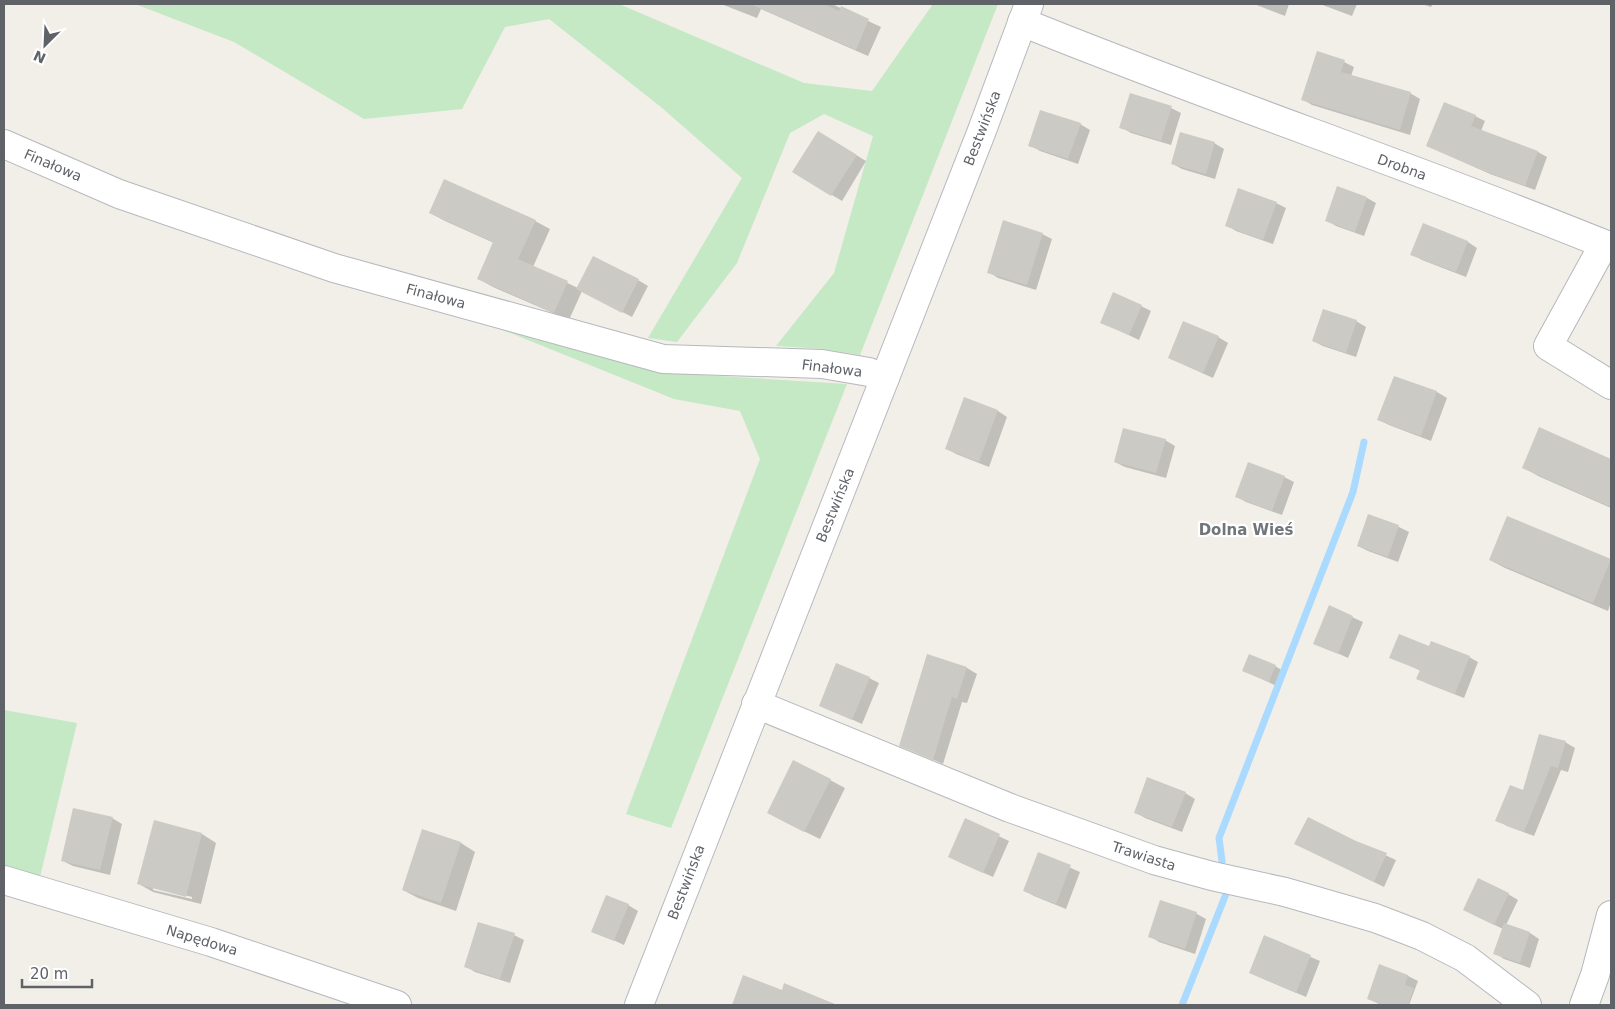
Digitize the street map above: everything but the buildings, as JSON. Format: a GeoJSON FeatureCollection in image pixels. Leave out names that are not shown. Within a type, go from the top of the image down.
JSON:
{"type":"FeatureCollection","features":[{"type":"Feature","properties":{"kind":"street","name":"Bestwińska"},"geometry":{"type":"LineString","coordinates":[[639,1005],[981,133],[1025,13]]}},
{"type":"Feature","properties":{"kind":"street","name":"Drobna"},"geometry":{"type":"LineString","coordinates":[[1025,13],[1316,135],[1522,211],[1604,244],[1548,346],[1611,385]]}},
{"type":"Feature","properties":{"kind":"street","name":"Finałowa"},"geometry":{"type":"LineString","coordinates":[[4,144],[119,194],[334,268],[663,359],[822,364],[869,372],[884,378]]}},
{"type":"Feature","properties":{"kind":"street","name":"Trawiasta"},"geometry":{"type":"LineString","coordinates":[[756,704],[1010,808],[1154,860],[1212,876],[1285,892],[1375,918],[1422,936],[1465,958],[1527,1005]]}},
{"type":"Feature","properties":{"kind":"street","name":"Napędowa"},"geometry":{"type":"LineString","coordinates":[[4,880],[211,942],[398,1005]]}},
{"type":"Feature","properties":{"kind":"street"},"geometry":{"type":"LineString","coordinates":[[1584,1005],[1595,975],[1611,915]]}},
{"type":"Feature","properties":{"kind":"green space"},"geometry":{"type":"Polygon","coordinates":[[[135,4],[619,4],[804,83],[872,91],[933,4],[998,4],[860,355],[824,349],[776,346],[834,273],[873,136],[824,114],[790,133],[737,263],[677,342],[648,338],[742,178],[661,107],[549,19],[505,27],[462,109],[364,119],[234,42],[135,4]]]}},
{"type":"Feature","properties":{"kind":"green space"},"geometry":{"type":"Polygon","coordinates":[[[473,318],[669,373],[847,384],[671,828],[626,814],[760,459],[740,411],[674,399],[473,318]]]}},
{"type":"Feature","properties":{"kind":"green space"},"geometry":{"type":"Polygon","coordinates":[[[4,710],[77,723],[40,877],[4,867],[4,710]]]}},
{"type":"Feature","properties":{"kind":"waterway"},"geometry":{"type":"LineString","coordinates":[[1222,861],[1219,838],[1353,492],[1364,442]]}},
{"type":"Feature","properties":{"kind":"waterway"},"geometry":{"type":"LineString","coordinates":[[1182,1005],[1226,894]]}},
{"type":"Feature","properties":{"kind":"district","name":"Dolna Wieś"},"geometry":{"type":"Point","coordinates":[1246,530]}}]}
